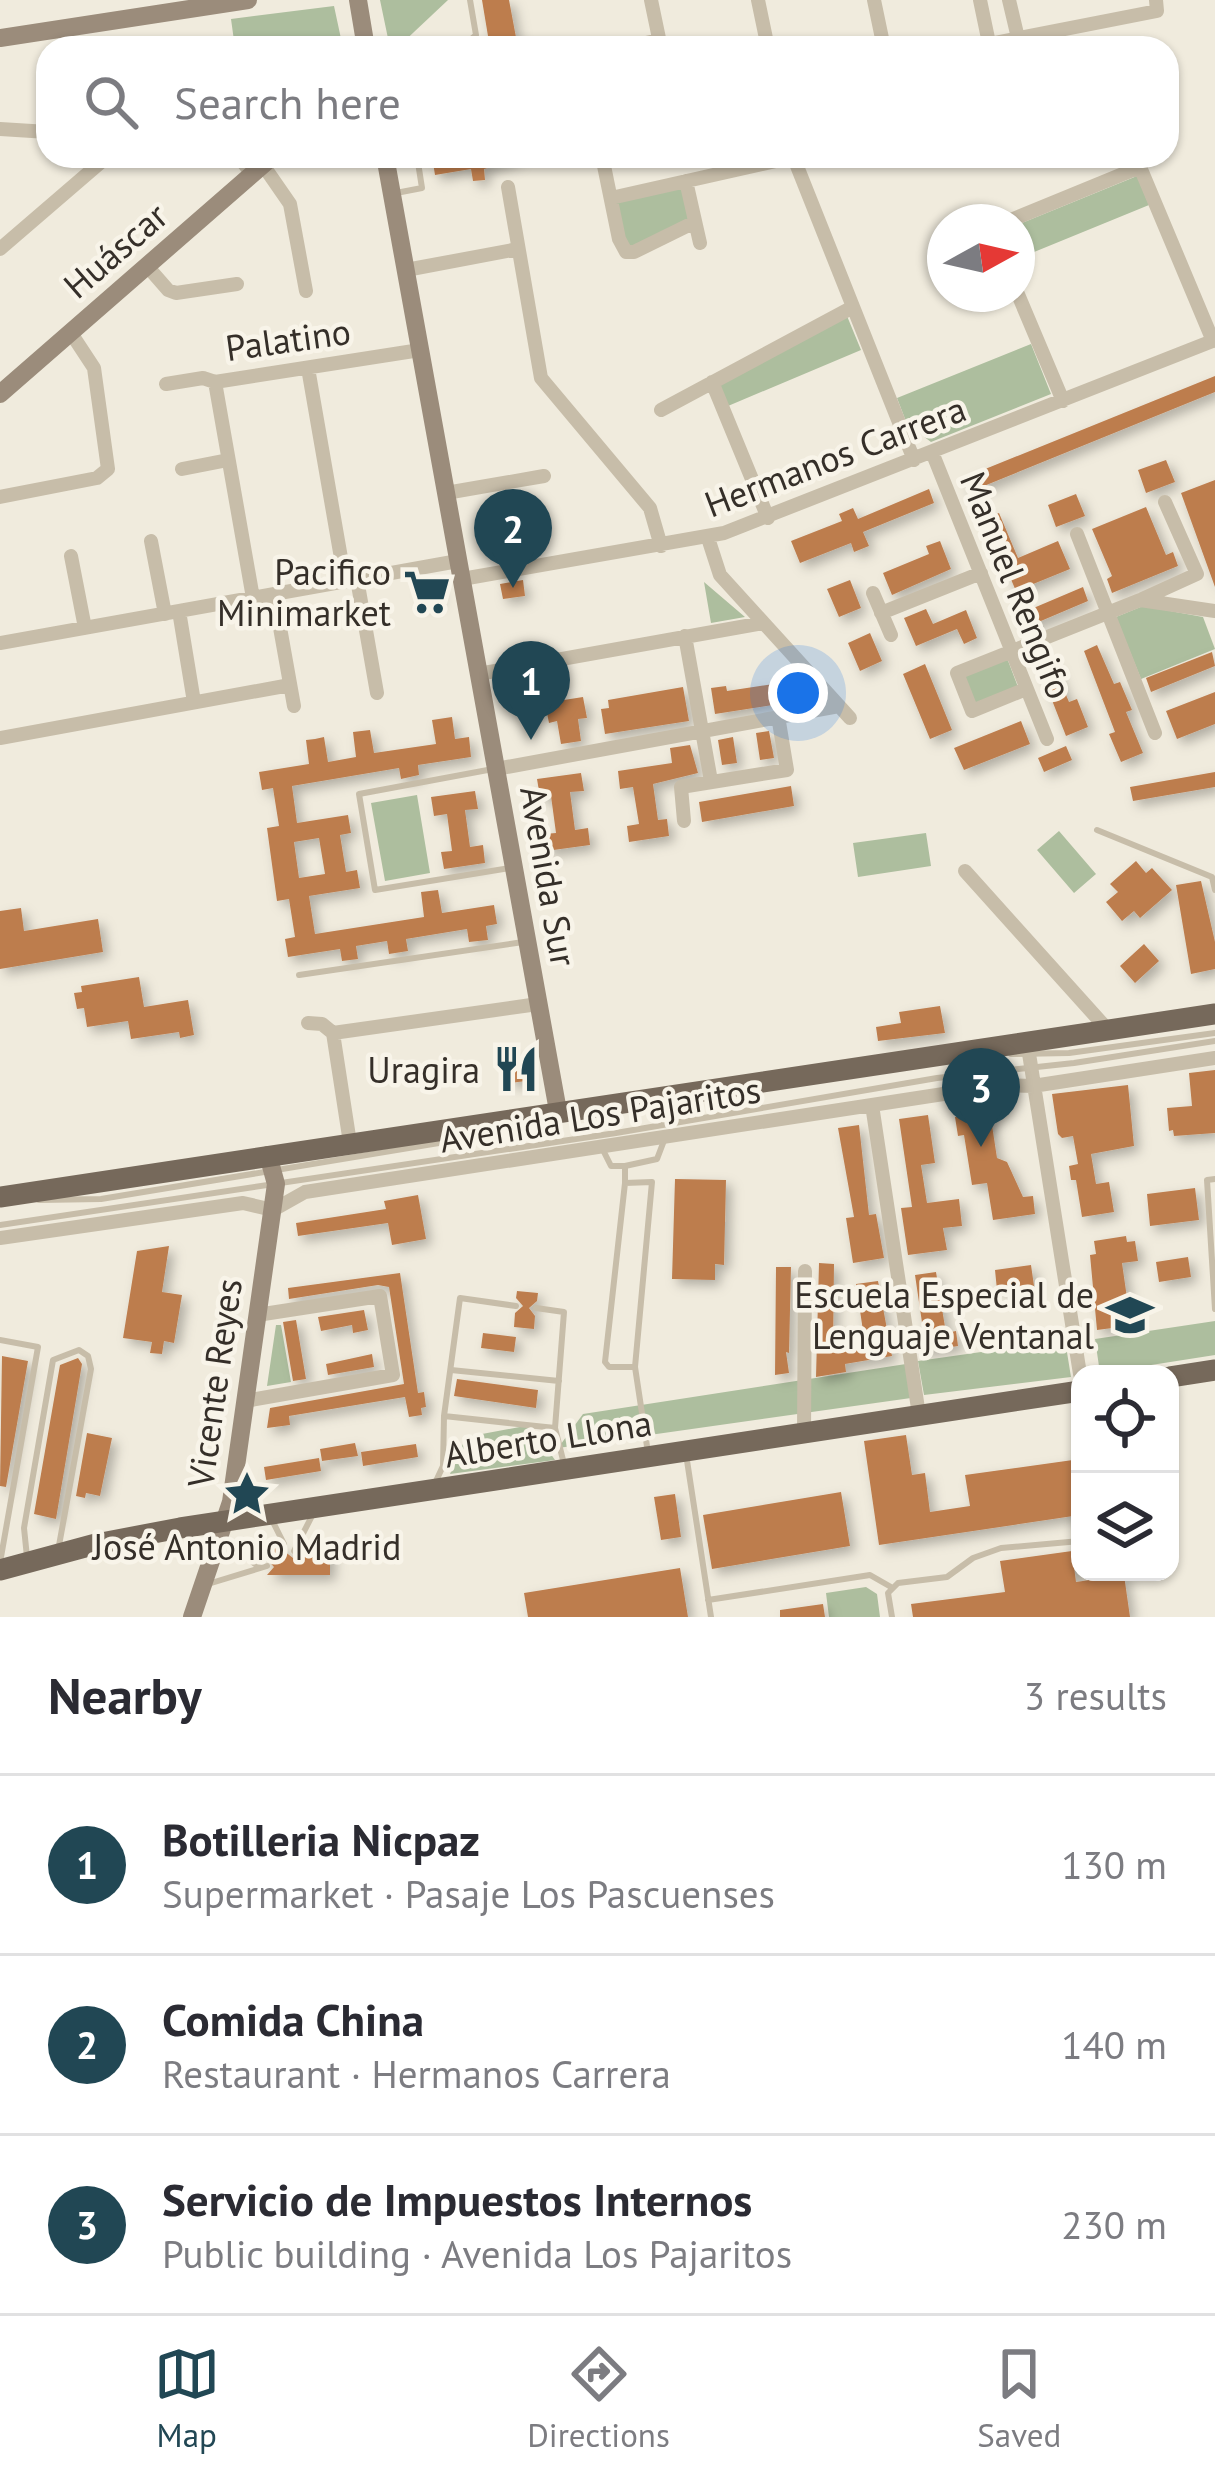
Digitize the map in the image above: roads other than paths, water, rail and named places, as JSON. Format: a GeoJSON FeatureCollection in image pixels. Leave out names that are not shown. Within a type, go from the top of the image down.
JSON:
{"type":"FeatureCollection","features":[{"type":"Feature","properties":{"kind":"main road","name":"Avenida Los Pajaritos"},"geometry":{"type":"LineString","coordinates":[[0,1200],[273,1170],[350,1143],[558,1111],[1029,1054],[1108,1030],[1215,1014]]}},
{"type":"Feature","properties":{"kind":"main road"},"geometry":{"type":"LineString","coordinates":[[1179,1376],[1215,1370]]}},
{"type":"Feature","properties":{"kind":"main road","name":"Alberto Llona"},"geometry":{"type":"LineString","coordinates":[[0,1570],[58,1553],[222,1529],[263,1515],[1071,1392]]}},
{"type":"Feature","properties":{"kind":"street"},"geometry":{"type":"LineString","coordinates":[[0,38],[248,0]]}},
{"type":"Feature","properties":{"kind":"street"},"geometry":{"type":"LineString","coordinates":[[358,0],[364,36]]}},
{"type":"Feature","properties":{"kind":"street"},"geometry":{"type":"LineString","coordinates":[[651,0],[658,36]]}},
{"type":"Feature","properties":{"kind":"street"},"geometry":{"type":"LineString","coordinates":[[758,0],[766,36]]}},
{"type":"Feature","properties":{"kind":"street"},"geometry":{"type":"LineString","coordinates":[[874,0],[882,36]]}},
{"type":"Feature","properties":{"kind":"street"},"geometry":{"type":"LineString","coordinates":[[980,0],[987,36]]}},
{"type":"Feature","properties":{"kind":"street"},"geometry":{"type":"LineString","coordinates":[[1010,0],[1018,36]]}},
{"type":"Feature","properties":{"kind":"street"},"geometry":{"type":"LineString","coordinates":[[1025,36],[1130,8],[1156,6]]}},
{"type":"Feature","properties":{"kind":"street"},"geometry":{"type":"LineString","coordinates":[[4,133],[36,132]]}},
{"type":"Feature","properties":{"kind":"street"},"geometry":{"type":"LineString","coordinates":[[0,249],[94,168]]}},
{"type":"Feature","properties":{"kind":"street","name":"Huáscar"},"geometry":{"type":"LineString","coordinates":[[0,394],[260,168]]}},
{"type":"Feature","properties":{"kind":"street"},"geometry":{"type":"LineString","coordinates":[[265,168],[290,204],[306,291]]}},
{"type":"Feature","properties":{"kind":"street","name":"Avenida Sur"},"geometry":{"type":"LineString","coordinates":[[388,168],[558,1111]]}},
{"type":"Feature","properties":{"kind":"street"},"geometry":{"type":"LineString","coordinates":[[604,168],[626,251],[634,252],[695,222]]}},
{"type":"Feature","properties":{"kind":"street"},"geometry":{"type":"LineString","coordinates":[[610,198],[743,168]]}},
{"type":"Feature","properties":{"kind":"street","name":"Manuel Rengifo"},"geometry":{"type":"LineString","coordinates":[[800,168],[914,460]]}},
{"type":"Feature","properties":{"kind":"street"},"geometry":{"type":"LineString","coordinates":[[1035,210],[1138,168]]}},
{"type":"Feature","properties":{"kind":"street"},"geometry":{"type":"LineString","coordinates":[[1140,168],[1214,341]]}},
{"type":"Feature","properties":{"kind":"street"},"geometry":{"type":"LineString","coordinates":[[686,181],[700,243]]}},
{"type":"Feature","properties":{"kind":"street"},"geometry":{"type":"LineString","coordinates":[[508,187],[541,378],[650,508],[661,546]]}},
{"type":"Feature","properties":{"kind":"street"},"geometry":{"type":"LineString","coordinates":[[406,271],[518,249]]}},
{"type":"Feature","properties":{"kind":"street"},"geometry":{"type":"LineString","coordinates":[[147,266],[176,293],[237,284]]}},
{"type":"Feature","properties":{"kind":"street"},"geometry":{"type":"LineString","coordinates":[[661,410],[853,307]]}},
{"type":"Feature","properties":{"kind":"street"},"geometry":{"type":"LineString","coordinates":[[1025,312],[1063,401]]}},
{"type":"Feature","properties":{"kind":"street"},"geometry":{"type":"LineString","coordinates":[[0,497],[97,478],[106,472],[109,461],[94,368],[70,333]]}},
{"type":"Feature","properties":{"kind":"street","name":"Hermanos Carrera"},"geometry":{"type":"LineString","coordinates":[[0,644],[351,580],[708,538],[1214,341]]}},
{"type":"Feature","properties":{"kind":"street","name":"Palatino"},"geometry":{"type":"LineString","coordinates":[[166,384],[203,378],[215,382],[421,350]]}},
{"type":"Feature","properties":{"kind":"street"},"geometry":{"type":"LineString","coordinates":[[308,368],[377,693]]}},
{"type":"Feature","properties":{"kind":"street"},"geometry":{"type":"LineString","coordinates":[[215,382],[253,598]]}},
{"type":"Feature","properties":{"kind":"street"},"geometry":{"type":"LineString","coordinates":[[712,382],[768,518]]}},
{"type":"Feature","properties":{"kind":"street","name":"Manuel Rengifo"},"geometry":{"type":"LineString","coordinates":[[932,452],[1047,739]]}},
{"type":"Feature","properties":{"kind":"street"},"geometry":{"type":"LineString","coordinates":[[182,469],[229,460]]}},
{"type":"Feature","properties":{"kind":"street"},"geometry":{"type":"LineString","coordinates":[[446,493],[544,476]]}},
{"type":"Feature","properties":{"kind":"street"},"geometry":{"type":"LineString","coordinates":[[1026,689],[972,711],[957,674],[1197,574],[1165,502]]}},
{"type":"Feature","properties":{"kind":"street"},"geometry":{"type":"LineString","coordinates":[[1077,534],[1155,734]]}},
{"type":"Feature","properties":{"kind":"street"},"geometry":{"type":"LineString","coordinates":[[496,769],[778,716],[844,712],[720,575],[708,538]]}},
{"type":"Feature","properties":{"kind":"street"},"geometry":{"type":"LineString","coordinates":[[151,541],[194,702]]}},
{"type":"Feature","properties":{"kind":"street"},"geometry":{"type":"LineString","coordinates":[[71,556],[85,628]]}},
{"type":"Feature","properties":{"kind":"street"},"geometry":{"type":"LineString","coordinates":[[881,613],[980,573]]}},
{"type":"Feature","properties":{"kind":"street"},"geometry":{"type":"LineString","coordinates":[[872,593],[891,635]]}},
{"type":"Feature","properties":{"kind":"street"},"geometry":{"type":"LineString","coordinates":[[274,594],[294,706]]}},
{"type":"Feature","properties":{"kind":"street"},"geometry":{"type":"LineString","coordinates":[[1140,600],[1213,617]]}},
{"type":"Feature","properties":{"kind":"street"},"geometry":{"type":"LineString","coordinates":[[478,674],[763,622]]}},
{"type":"Feature","properties":{"kind":"street"},"geometry":{"type":"LineString","coordinates":[[685,636],[711,781]]}},
{"type":"Feature","properties":{"kind":"street"},"geometry":{"type":"LineString","coordinates":[[0,737],[290,685]]}},
{"type":"Feature","properties":{"kind":"street"},"geometry":{"type":"LineString","coordinates":[[684,821],[680,788],[787,770],[778,716]]}},
{"type":"Feature","properties":{"kind":"street"},"geometry":{"type":"LineString","coordinates":[[965,871],[1108,1030]]}},
{"type":"Feature","properties":{"kind":"street"},"geometry":{"type":"LineString","coordinates":[[333,1033],[538,1004]]}},
{"type":"Feature","properties":{"kind":"street"},"geometry":{"type":"LineString","coordinates":[[308,1023],[322,1024],[333,1033],[350,1143]]}},
{"type":"Feature","properties":{"kind":"street"},"geometry":{"type":"LineString","coordinates":[[1029,1054],[1079,1365]]}},
{"type":"Feature","properties":{"kind":"street","name":"Avenida Los Pajaritos"},"geometry":{"type":"LineString","coordinates":[[0,1238],[243,1204],[273,1210],[305,1192],[1011,1084],[1033,1086],[1215,1058]]}},
{"type":"Feature","properties":{"kind":"street"},"geometry":{"type":"LineString","coordinates":[[872,1106],[919,1415]]}},
{"type":"Feature","properties":{"kind":"street","name":"Vicente Reyes"},"geometry":{"type":"LineString","coordinates":[[192,1617],[222,1529],[273,1210],[273,1170]]}},
{"type":"Feature","properties":{"kind":"street"},"geometry":{"type":"LineString","coordinates":[[804,1433],[805,1271]]}},
{"type":"Feature","properties":{"kind":"street"},"geometry":{"type":"LineString","coordinates":[[245,1401],[392,1375],[380,1296],[257,1315]]}},
{"type":"Feature","properties":{"kind":"street","name":"Alberto Llona"},"geometry":{"type":"LineString","coordinates":[[0,1557],[27,1561]]}},
{"type":"Feature","properties":{"kind":"lane"},"geometry":{"type":"LineString","coordinates":[[470,0],[474,36]]}},
{"type":"Feature","properties":{"kind":"lane"},"geometry":{"type":"LineString","coordinates":[[392,194],[422,188],[419,168]]}},
{"type":"Feature","properties":{"kind":"lane"},"geometry":{"type":"LineString","coordinates":[[496,769],[359,794],[374,890],[514,867]]}},
{"type":"Feature","properties":{"kind":"lane"},"geometry":{"type":"LineString","coordinates":[[1097,830],[1213,877],[1215,890]]}},
{"type":"Feature","properties":{"kind":"lane"},"geometry":{"type":"LineString","coordinates":[[299,974],[527,941]]}},
{"type":"Feature","properties":{"kind":"lane"},"geometry":{"type":"LineString","coordinates":[[0,1225],[273,1170],[496,1136],[601,1111],[930,1063],[1215,1037]]}},
{"type":"Feature","properties":{"kind":"lane"},"geometry":{"type":"LineString","coordinates":[[273,1170],[648,1128],[1029,1054]]}},
{"type":"Feature","properties":{"kind":"lane"},"geometry":{"type":"LineString","coordinates":[[602,1147],[611,1166],[626,1166],[657,1159],[665,1138]]}},
{"type":"Feature","properties":{"kind":"lane"},"geometry":{"type":"LineString","coordinates":[[626,1166],[605,1362],[609,1367],[635,1367]]}},
{"type":"Feature","properties":{"kind":"lane"},"geometry":{"type":"LineString","coordinates":[[1215,1179],[1207,1180],[1215,1309]]}},
{"type":"Feature","properties":{"kind":"lane"},"geometry":{"type":"LineString","coordinates":[[626,1184],[652,1182],[635,1367],[649,1456]]}},
{"type":"Feature","properties":{"kind":"lane"},"geometry":{"type":"LineString","coordinates":[[432,1490],[443,1466],[444,1416],[460,1298],[516,1306]]}},
{"type":"Feature","properties":{"kind":"lane"},"geometry":{"type":"LineString","coordinates":[[536,1309],[564,1312],[555,1428],[566,1469]]}},
{"type":"Feature","properties":{"kind":"lane"},"geometry":{"type":"LineString","coordinates":[[0,1340],[38,1347],[0,1557]]}},
{"type":"Feature","properties":{"kind":"lane"},"geometry":{"type":"LineString","coordinates":[[27,1561],[24,1528],[53,1360],[80,1350],[88,1356],[91,1369],[58,1553]]}},
{"type":"Feature","properties":{"kind":"lane"},"geometry":{"type":"LineString","coordinates":[[451,1370],[559,1382]]}},
{"type":"Feature","properties":{"kind":"lane"},"geometry":{"type":"LineString","coordinates":[[444,1416],[555,1428]]}},
{"type":"Feature","properties":{"kind":"lane"},"geometry":{"type":"LineString","coordinates":[[686,1451],[711,1617]]}},
{"type":"Feature","properties":{"kind":"lane"},"geometry":{"type":"LineString","coordinates":[[294,1551],[317,1507]]}},
{"type":"Feature","properties":{"kind":"lane"},"geometry":{"type":"LineString","coordinates":[[263,1515],[275,1523],[284,1544]]}},
{"type":"Feature","properties":{"kind":"lane"},"geometry":{"type":"LineString","coordinates":[[202,1586],[263,1567],[222,1529]]}},
{"type":"Feature","properties":{"kind":"lane"},"geometry":{"type":"LineString","coordinates":[[708,1600],[870,1575],[891,1587],[947,1577],[973,1558],[1001,1548],[1071,1541]]}},
{"type":"Feature","properties":{"kind":"lane"},"geometry":{"type":"LineString","coordinates":[[891,1587],[892,1617]]}},
{"type":"Feature","properties":{"kind":"place","name":"Comida China"},"geometry":{"type":"Point","coordinates":[513,588]}},
{"type":"Feature","properties":{"kind":"place","name":"Pacifico Minimarket"},"geometry":{"type":"Point","coordinates":[427,592]}},
{"type":"Feature","properties":{"kind":"place","name":"Botilleria Nicpaz"},"geometry":{"type":"Point","coordinates":[531,740]}},
{"type":"Feature","properties":{"kind":"place","name":"Uragira"},"geometry":{"type":"Point","coordinates":[516,1069]}},
{"type":"Feature","properties":{"kind":"place","name":"Servicio de Impuestos Internos"},"geometry":{"type":"Point","coordinates":[981,1147]}},
{"type":"Feature","properties":{"kind":"place","name":"Escuela Especial de Lenguaje Ventanal"},"geometry":{"type":"Point","coordinates":[1130,1315]}},
{"type":"Feature","properties":{"kind":"place","name":"José Antonio Madrid"},"geometry":{"type":"Point","coordinates":[247,1494]}}]}
